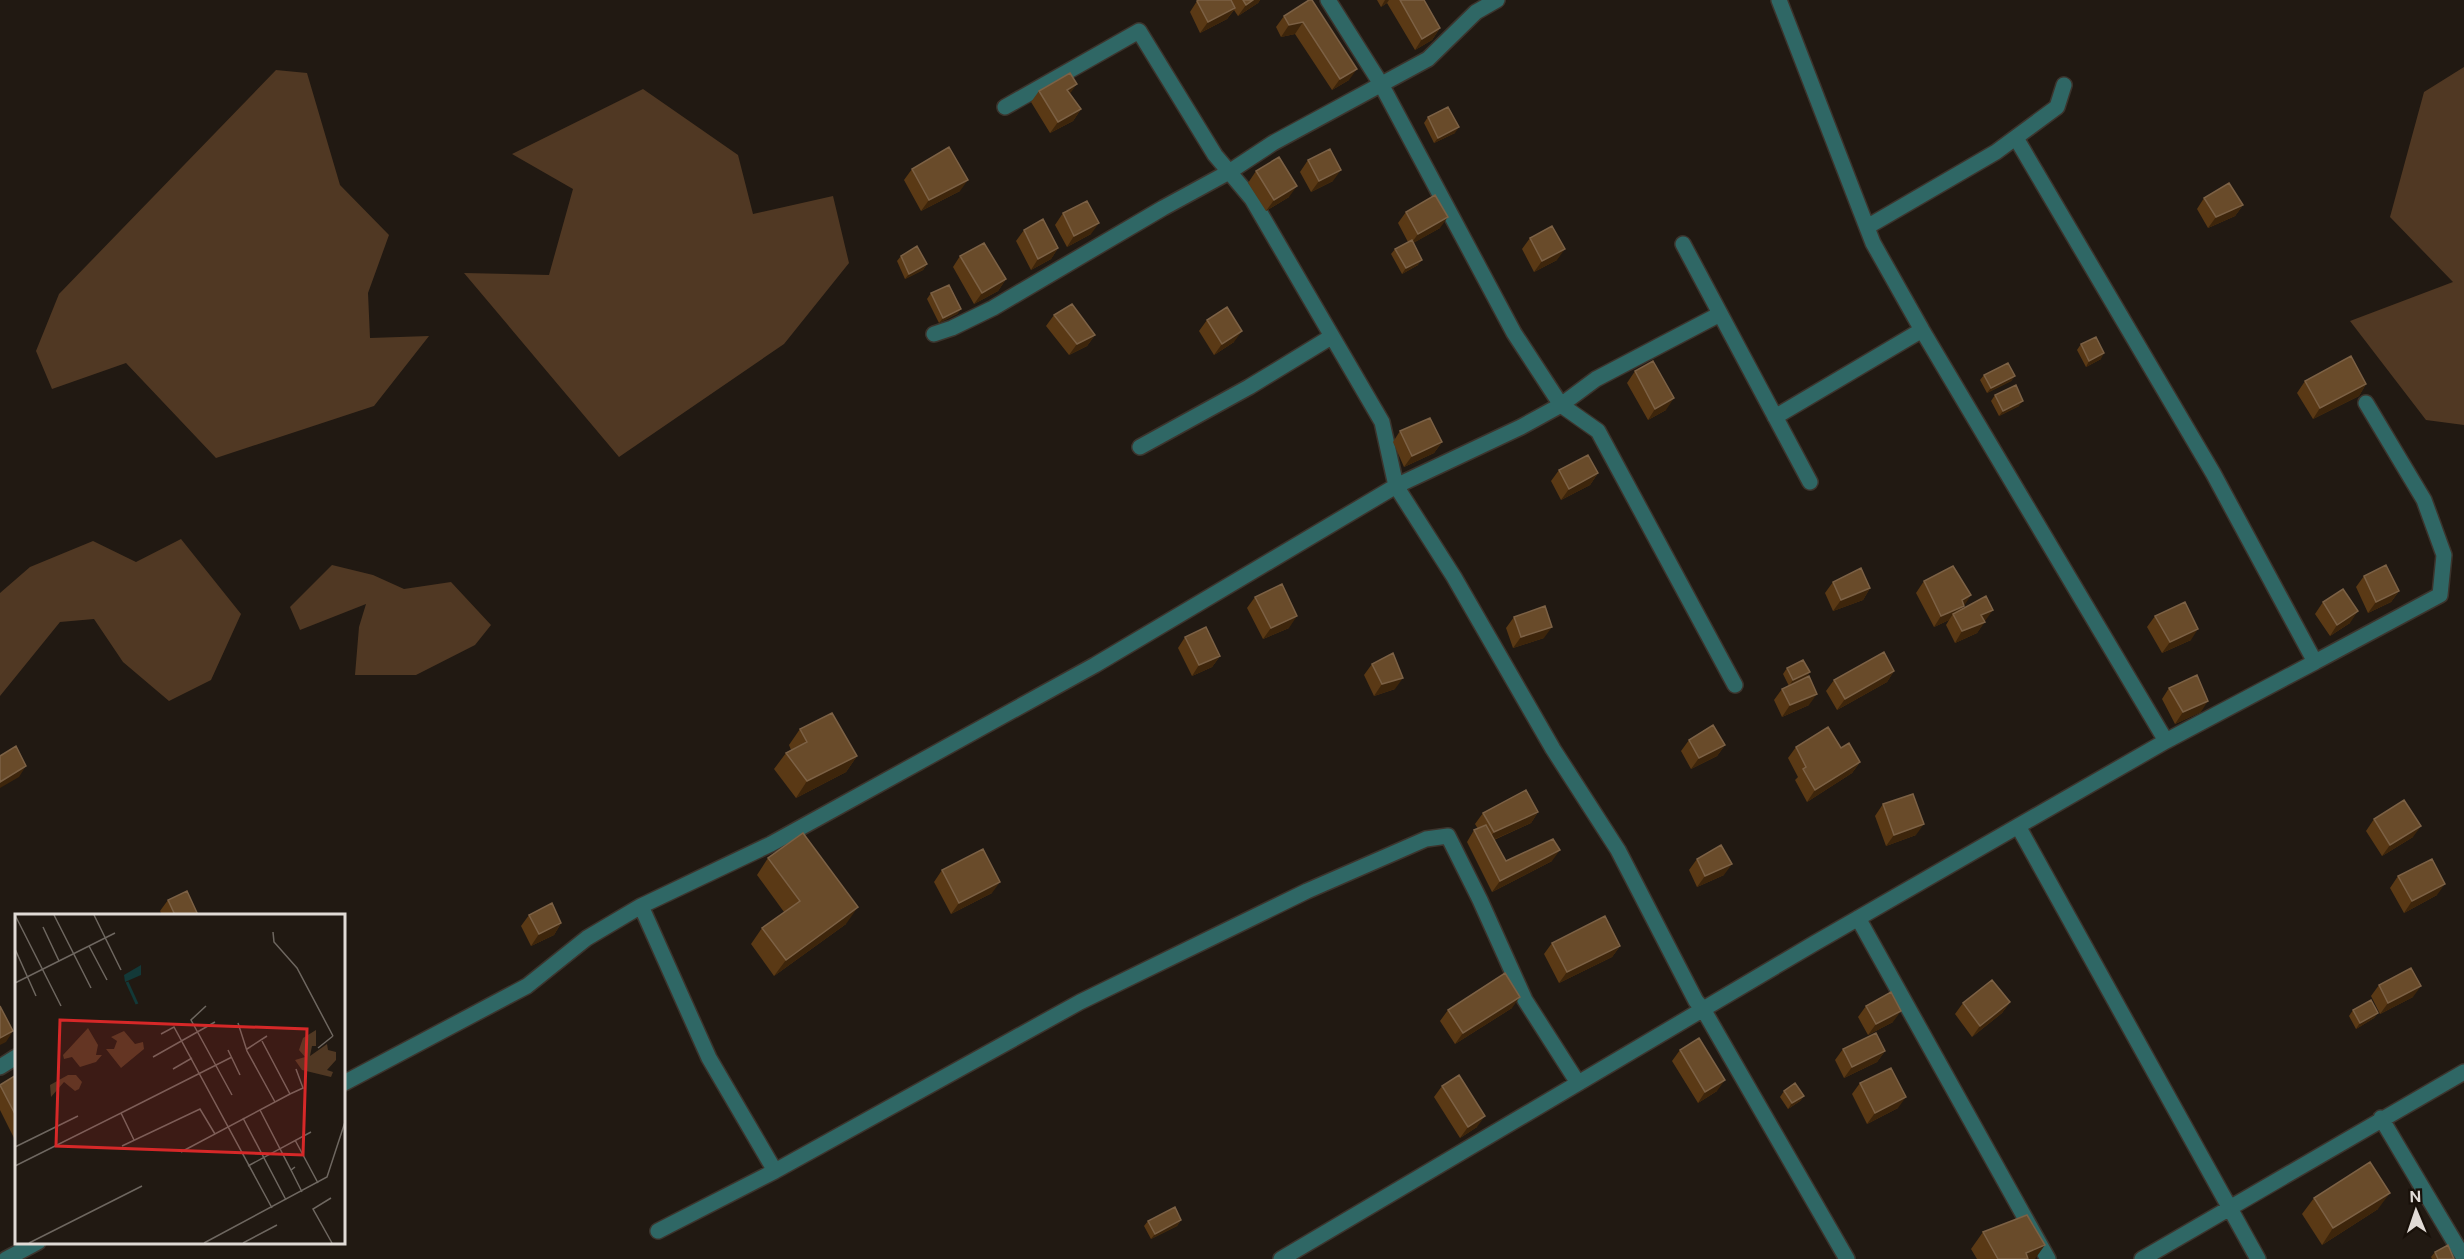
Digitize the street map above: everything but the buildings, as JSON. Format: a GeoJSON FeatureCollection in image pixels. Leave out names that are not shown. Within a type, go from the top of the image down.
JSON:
{"type":"FeatureCollection","features":[{"type":"Feature","properties":{"kind":"street"},"geometry":{"type":"LineString","coordinates":[[1328,0],[1381,84],[1515,333],[1562,405],[1598,431],[1735,685]]}},
{"type":"Feature","properties":{"kind":"street"},"geometry":{"type":"LineString","coordinates":[[934,334],[993,308],[1229,172],[1273,143],[1428,59],[1476,12],[1497,0]]}},
{"type":"Feature","properties":{"kind":"street"},"geometry":{"type":"LineString","coordinates":[[1779,0],[1873,243],[1922,330],[2166,741]]}},
{"type":"Feature","properties":{"kind":"street"},"geometry":{"type":"LineString","coordinates":[[1005,107],[1139,31],[1215,155],[1252,199],[1382,422],[1396,486],[1454,577],[1553,749],[1618,850],[1696,1001],[1703,1009],[1847,1259]]}},
{"type":"Feature","properties":{"kind":"street"},"geometry":{"type":"LineString","coordinates":[[1867,228],[2016,138],[2057,107],[2064,84]]}},
{"type":"Feature","properties":{"kind":"street"},"geometry":{"type":"LineString","coordinates":[[2016,138],[2213,473],[2315,662]]}},
{"type":"Feature","properties":{"kind":"street"},"geometry":{"type":"LineString","coordinates":[[1683,244],[1810,482]]}},
{"type":"Feature","properties":{"kind":"street"},"geometry":{"type":"LineString","coordinates":[[345,1082],[527,986],[587,938],[641,906],[771,844],[1095,665],[1396,486],[1562,405],[1596,379],[1720,315]]}},
{"type":"Feature","properties":{"kind":"street"},"geometry":{"type":"LineString","coordinates":[[1775,417],[1922,330]]}},
{"type":"Feature","properties":{"kind":"street"},"geometry":{"type":"LineString","coordinates":[[1140,447],[1249,387],[1331,337]]}},
{"type":"Feature","properties":{"kind":"street"},"geometry":{"type":"LineString","coordinates":[[1281,1259],[1858,918],[2166,741],[2440,595],[2444,555],[2424,500],[2366,403]]}},
{"type":"Feature","properties":{"kind":"street"},"geometry":{"type":"LineString","coordinates":[[2018,826],[2258,1259]]}},
{"type":"Feature","properties":{"kind":"street"},"geometry":{"type":"LineString","coordinates":[[658,1231],[775,1171],[1080,1002],[1307,891],[1426,838],[1448,836],[1525,1000],[1578,1083]]}},
{"type":"Feature","properties":{"kind":"street"},"geometry":{"type":"LineString","coordinates":[[641,906],[710,1058],[775,1171]]}},
{"type":"Feature","properties":{"kind":"street"},"geometry":{"type":"LineString","coordinates":[[1858,918],[2048,1259]]}},
{"type":"Feature","properties":{"kind":"street"},"geometry":{"type":"LineString","coordinates":[[0,1067],[15,1059]]}},
{"type":"Feature","properties":{"kind":"street"},"geometry":{"type":"LineString","coordinates":[[2142,1259],[2381,1118],[2464,1072]]}},
{"type":"Feature","properties":{"kind":"street"},"geometry":{"type":"LineString","coordinates":[[2381,1118],[2464,1258]]}},
{"type":"Feature","properties":{"kind":"street"},"geometry":{"type":"LineString","coordinates":[[6,1259],[34,1244]]}},
{"type":"Feature","properties":{"kind":"shaded area"},"geometry":{"type":"Polygon","coordinates":[[[2464,67],[2464,425],[2426,420],[2350,321],[2453,282],[2390,217],[2424,92],[2464,67]]]}},
{"type":"Feature","properties":{"kind":"shaded area"},"geometry":{"type":"Polygon","coordinates":[[[276,70],[307,73],[340,185],[389,235],[368,293],[370,338],[429,336],[374,406],[216,458],[126,363],[52,389],[36,351],[59,294],[276,70]]]}},
{"type":"Feature","properties":{"kind":"shaded area"},"geometry":{"type":"Polygon","coordinates":[[[643,89],[738,155],[753,214],[833,196],[849,263],[784,344],[619,457],[464,273],[549,275],[573,189],[512,154],[643,89]]]}},
{"type":"Feature","properties":{"kind":"shaded area"},"geometry":{"type":"Polygon","coordinates":[[[181,539],[241,614],[211,680],[169,701],[123,662],[94,619],[60,622],[0,696],[0,593],[30,567],[93,541],[136,562],[181,539]]]}},
{"type":"Feature","properties":{"kind":"shaded area"},"geometry":{"type":"Polygon","coordinates":[[[332,565],[373,575],[404,589],[451,582],[491,625],[475,645],[416,675],[355,675],[359,627],[366,604],[300,630],[290,607],[332,565]]]}}]}
